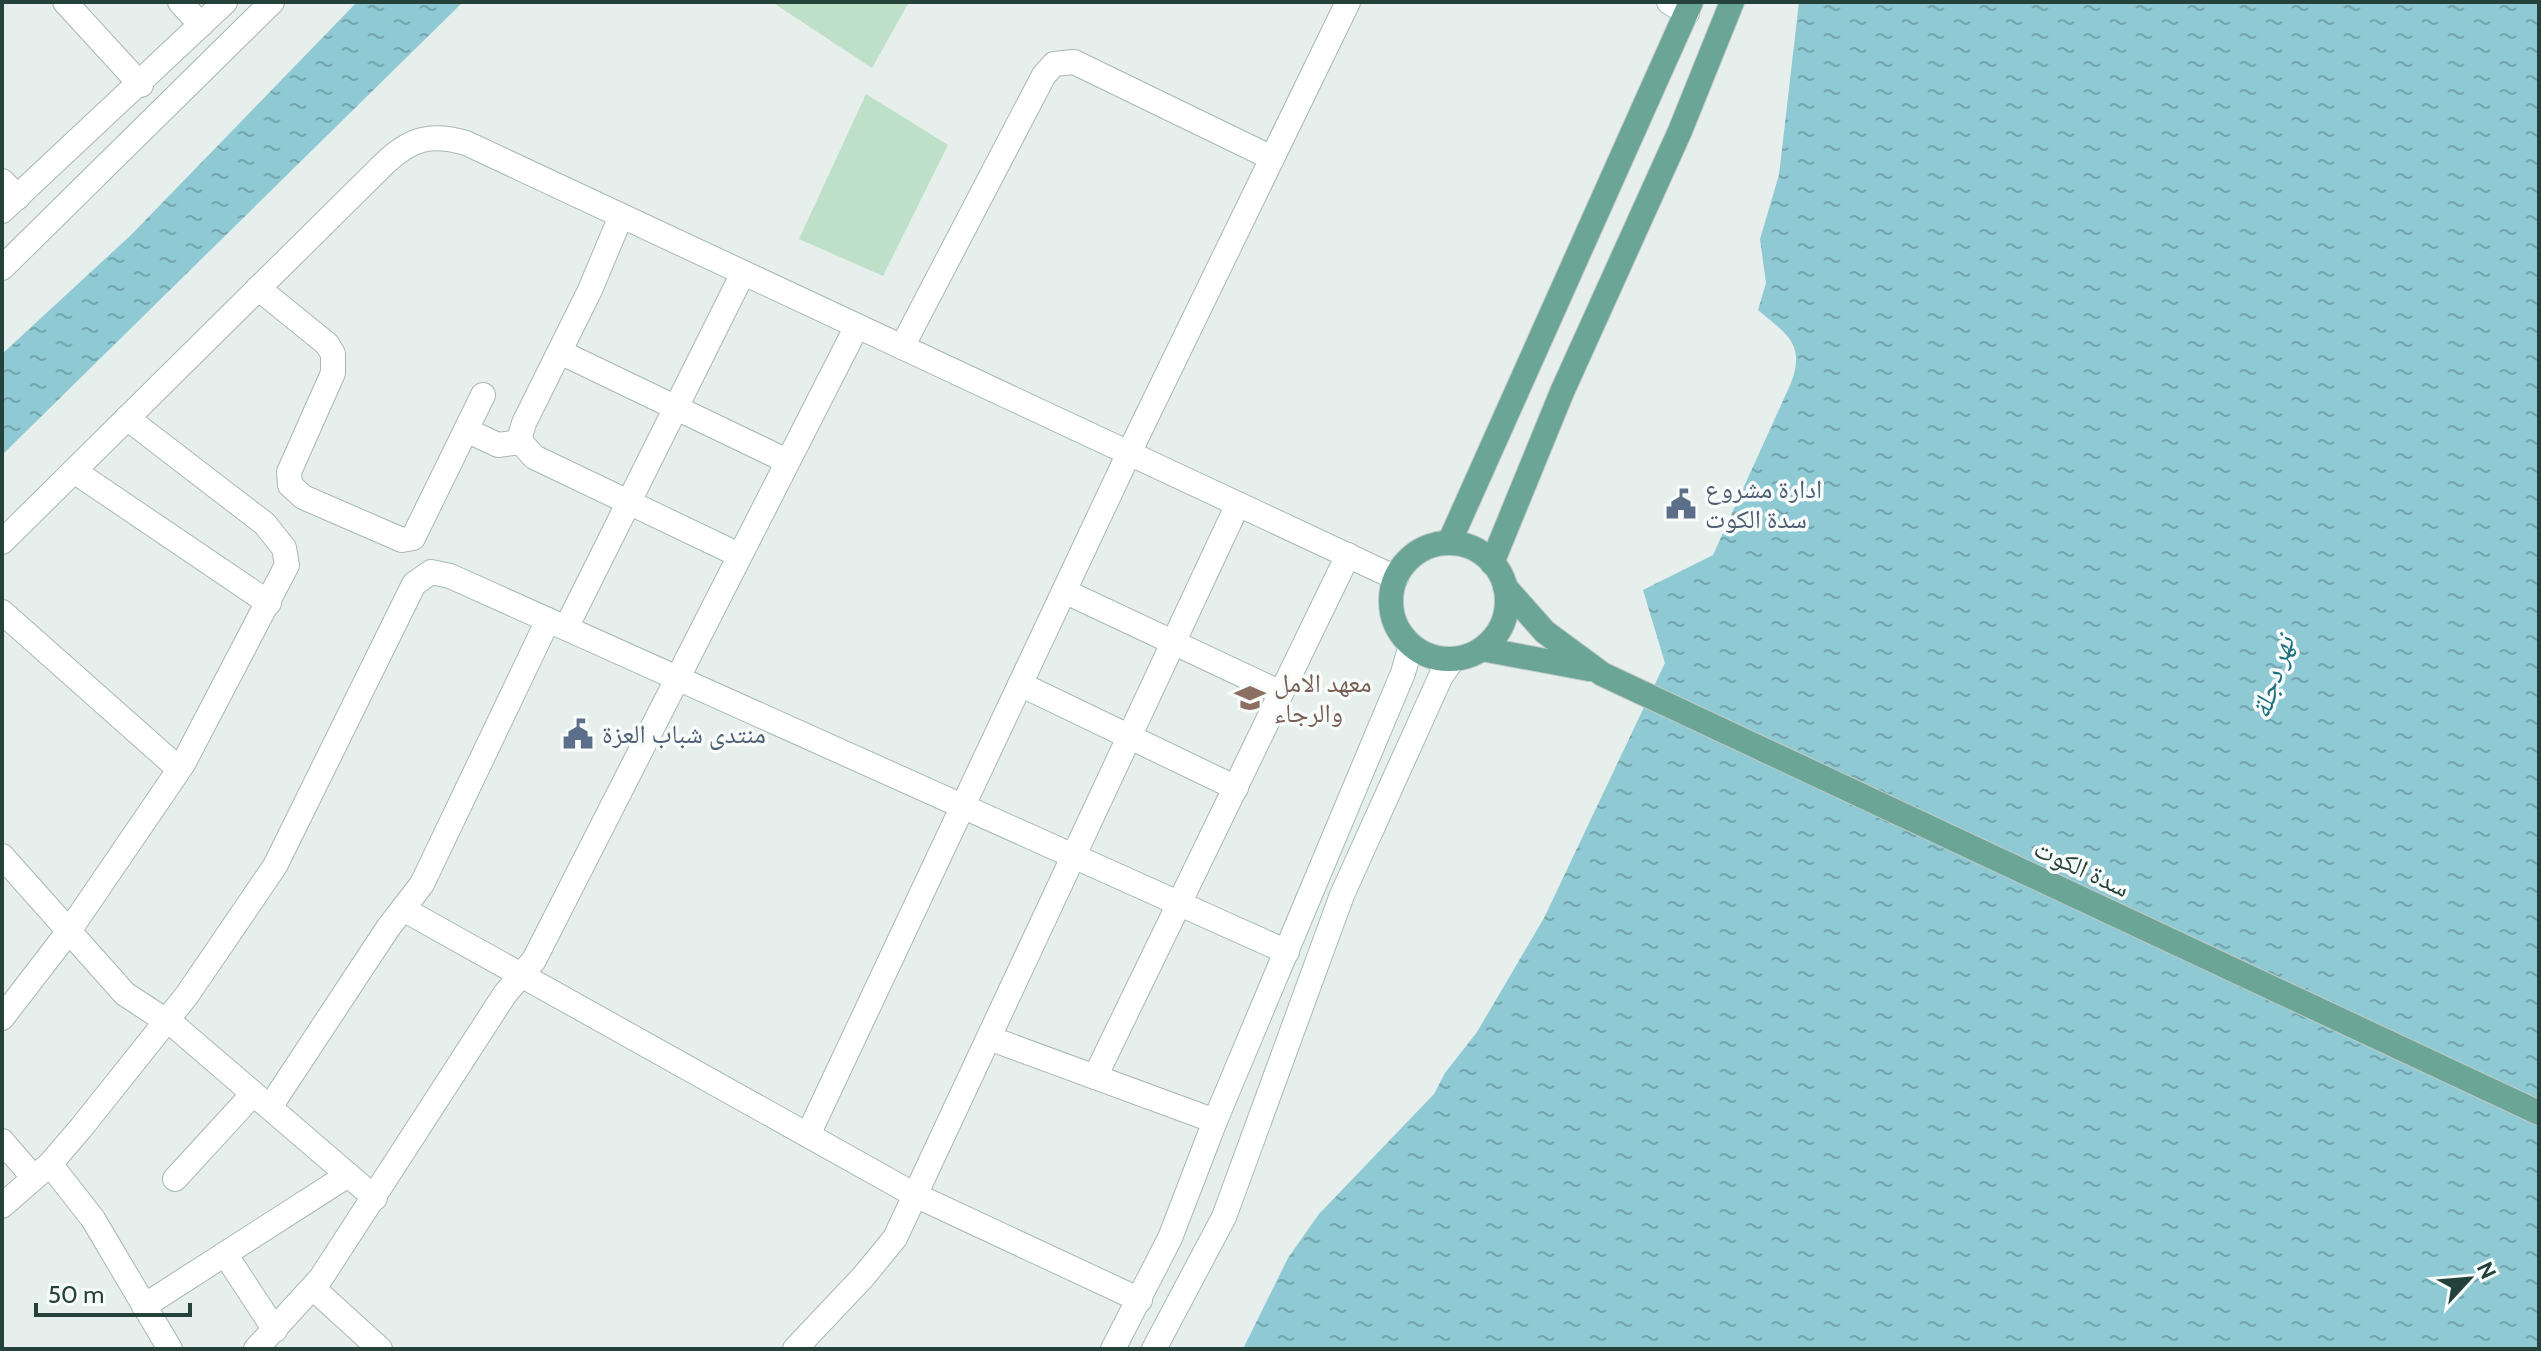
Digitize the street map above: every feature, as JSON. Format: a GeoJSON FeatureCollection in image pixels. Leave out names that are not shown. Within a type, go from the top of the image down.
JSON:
{"type":"FeatureCollection","features":[{"type":"Feature","properties":{"kind":"main road"},"geometry":{"type":"LineString","coordinates":[[1492,563],[1562,392],[1680,131],[1732,2]]}},
{"type":"Feature","properties":{"kind":"main road"},"geometry":{"type":"LineString","coordinates":[[1449,543],[1683,6]]}},
{"type":"Feature","properties":{"kind":"main road"},"geometry":{"type":"LineString","coordinates":[[1449,543],[1465,546],[1492,563],[1505,587],[1545,632],[1597,672],[1482,649],[1453,659],[1424,653],[1411,645],[1399,631],[1392,614],[1391,595],[1396,578],[1418,552],[1449,543]]}},
{"type":"Feature","properties":{"kind":"main road"},"geometry":{"type":"LineString","coordinates":[[1482,649],[1503,621],[1505,587]]}},
{"type":"Feature","properties":{"kind":"main road","name":"سدة الكوت"},"geometry":{"type":"LineString","coordinates":[[1597,672],[2539,1113]]}},
{"type":"Feature","properties":{"kind":"street"},"geometry":{"type":"LineString","coordinates":[[65,2],[141,85]]}},
{"type":"Feature","properties":{"kind":"street"},"geometry":{"type":"LineString","coordinates":[[180,2],[201,25]]}},
{"type":"Feature","properties":{"kind":"street"},"geometry":{"type":"LineString","coordinates":[[7,196],[141,85],[225,2]]}},
{"type":"Feature","properties":{"kind":"street"},"geometry":{"type":"LineString","coordinates":[[2,268],[272,2]]}},
{"type":"Feature","properties":{"kind":"street"},"geometry":{"type":"LineString","coordinates":[[808,1135],[1129,453],[1348,2]]}},
{"type":"Feature","properties":{"kind":"street"},"geometry":{"type":"LineString","coordinates":[[902,347],[1044,75],[1054,64],[1074,62],[1272,158]]}},
{"type":"Feature","properties":{"kind":"street"},"geometry":{"type":"LineString","coordinates":[[2,542],[400,149],[430,137],[466,143],[1396,578]]}},
{"type":"Feature","properties":{"kind":"street"},"geometry":{"type":"LineString","coordinates":[[621,216],[560,352],[524,423],[521,442],[534,457],[739,555]]}},
{"type":"Feature","properties":{"kind":"street"},"geometry":{"type":"LineString","coordinates":[[175,1179],[261,1101],[422,884],[557,624],[629,502],[743,273]]}},
{"type":"Feature","properties":{"kind":"street"},"geometry":{"type":"LineString","coordinates":[[258,288],[327,344],[334,360],[333,373],[289,472],[290,485],[303,497],[402,540],[410,539],[419,532],[483,395]]}},
{"type":"Feature","properties":{"kind":"street"},"geometry":{"type":"LineString","coordinates":[[256,1349],[313,1288],[375,1198],[505,994],[544,942],[675,677],[857,326]]}},
{"type":"Feature","properties":{"kind":"street"},"geometry":{"type":"LineString","coordinates":[[560,352],[787,461]]}},
{"type":"Feature","properties":{"kind":"street"},"geometry":{"type":"LineString","coordinates":[[2,1018],[69,931],[179,769],[287,565],[288,558],[278,537],[127,418]]}},
{"type":"Feature","properties":{"kind":"street"},"geometry":{"type":"LineString","coordinates":[[466,430],[498,445],[521,442]]}},
{"type":"Feature","properties":{"kind":"street"},"geometry":{"type":"LineString","coordinates":[[74,471],[269,603]]}},
{"type":"Feature","properties":{"kind":"street"},"geometry":{"type":"LineString","coordinates":[[795,1349],[895,1238],[1238,504]]}},
{"type":"Feature","properties":{"kind":"street"},"geometry":{"type":"LineString","coordinates":[[410,539],[427,574]]}},
{"type":"Feature","properties":{"kind":"street"},"geometry":{"type":"LineString","coordinates":[[1095,1077],[1348,555]]}},
{"type":"Feature","properties":{"kind":"street"},"geometry":{"type":"LineString","coordinates":[[2,1206],[42,1171],[166,1021],[275,866],[414,584],[427,574],[450,576],[1287,952]]}},
{"type":"Feature","properties":{"kind":"street"},"geometry":{"type":"LineString","coordinates":[[1064,591],[1281,693]]}},
{"type":"Feature","properties":{"kind":"street"},"geometry":{"type":"LineString","coordinates":[[2,612],[179,769]]}},
{"type":"Feature","properties":{"kind":"street"},"geometry":{"type":"LineString","coordinates":[[1113,1349],[1170,1238],[1215,1121],[1403,673],[1411,645]]}},
{"type":"Feature","properties":{"kind":"street"},"geometry":{"type":"LineString","coordinates":[[1154,1349],[1224,1217],[1342,895],[1441,676],[1453,659]]}},
{"type":"Feature","properties":{"kind":"street"},"geometry":{"type":"LineString","coordinates":[[1020,684],[1236,788]]}},
{"type":"Feature","properties":{"kind":"street"},"geometry":{"type":"LineString","coordinates":[[2,856],[125,994],[166,1021],[375,1198]]}},
{"type":"Feature","properties":{"kind":"street"},"geometry":{"type":"LineString","coordinates":[[403,909],[915,1195],[1140,1300]]}},
{"type":"Feature","properties":{"kind":"street"},"geometry":{"type":"LineString","coordinates":[[989,1038],[1215,1121]]}},
{"type":"Feature","properties":{"kind":"street"},"geometry":{"type":"LineString","coordinates":[[1244,1056],[1277,1067]]}},
{"type":"Feature","properties":{"kind":"street"},"geometry":{"type":"LineString","coordinates":[[2,1141],[85,1206],[170,1349]]}},
{"type":"Feature","properties":{"kind":"street"},"geometry":{"type":"LineString","coordinates":[[144,1306],[348,1175]]}},
{"type":"Feature","properties":{"kind":"street"},"geometry":{"type":"LineString","coordinates":[[225,1254],[275,1330]]}},
{"type":"Feature","properties":{"kind":"street"},"geometry":{"type":"LineString","coordinates":[[313,1288],[380,1349]]}},
{"type":"Feature","properties":{"kind":"green space"},"geometry":{"type":"Polygon","coordinates":[[[772,2],[909,2],[872,68],[772,2]]]}},
{"type":"Feature","properties":{"kind":"green space"},"geometry":{"type":"Polygon","coordinates":[[[866,94],[948,145],[883,276],[799,239],[866,94]]]}},
{"type":"Feature","properties":{"kind":"water"},"geometry":{"type":"Polygon","coordinates":[[[357,2],[463,2],[2,455],[2,354],[131,235],[357,2]]]}},
{"type":"Feature","properties":{"kind":"water","name":"نهر دجلة"},"geometry":{"type":"Polygon","coordinates":[[[1799,2],[2539,2],[2539,1349],[1243,1349],[1288,1258],[1319,1214],[1434,1094],[1445,1073],[1477,1032],[1544,918],[1665,663],[1643,590],[1713,555],[1791,383],[1796,358],[1791,340],[1758,310],[1766,283],[1760,239],[1779,175],[1799,2]]]}},
{"type":"Feature","properties":{"kind":"place","name":"ادارة مشروع سدة الكوت"},"geometry":{"type":"Point","coordinates":[1681,504]}},
{"type":"Feature","properties":{"kind":"place","name":"معهد الامل والرجاء"},"geometry":{"type":"Point","coordinates":[1250,698]}},
{"type":"Feature","properties":{"kind":"place","name":"منتدى شباب العزة"},"geometry":{"type":"Point","coordinates":[578,734]}}]}
